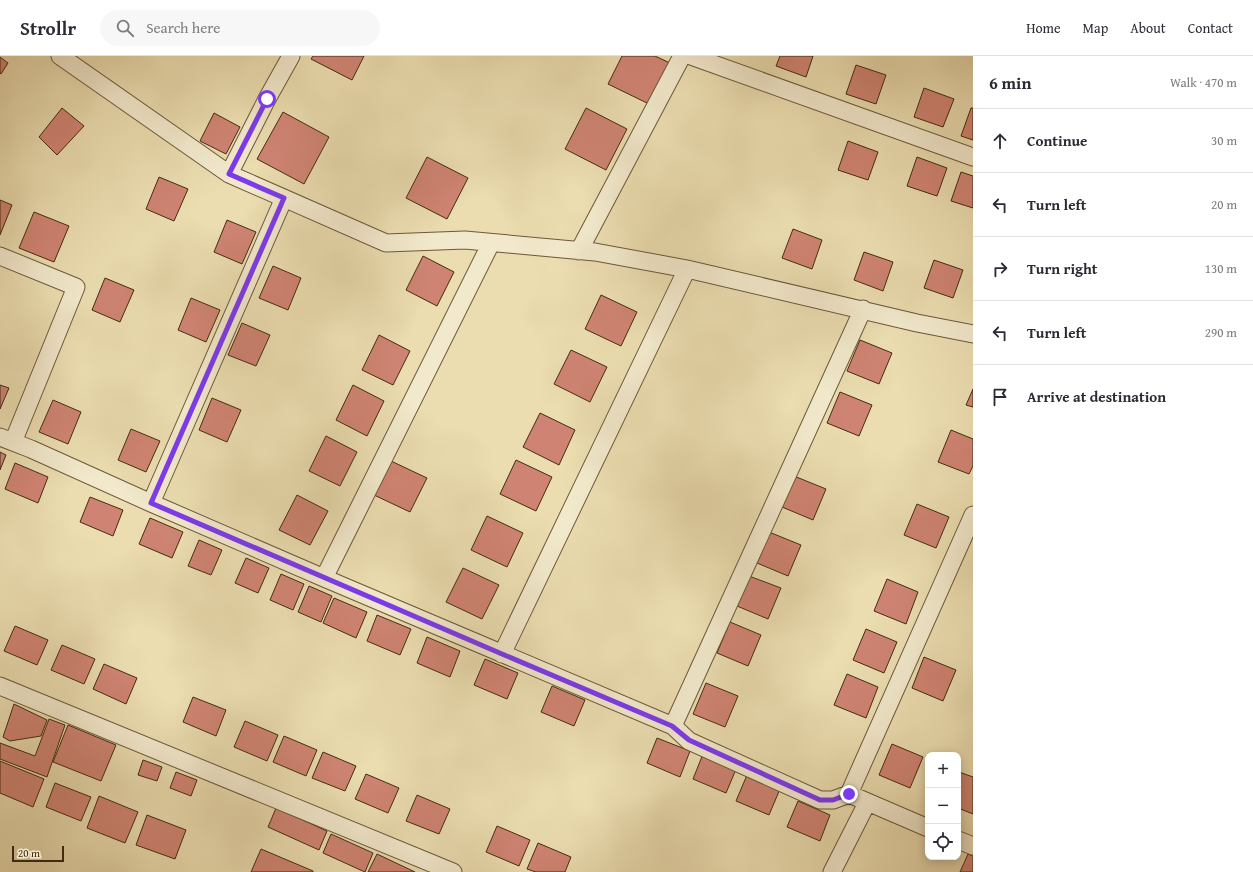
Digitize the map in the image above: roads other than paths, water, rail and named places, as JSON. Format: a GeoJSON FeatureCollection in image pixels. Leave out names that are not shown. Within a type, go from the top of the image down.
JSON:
{"type":"FeatureCollection","features":[{"type":"Feature","properties":{"kind":"street"},"geometry":{"type":"LineString","coordinates":[[60,56],[229,174],[386,243],[465,240],[595,252],[688,269],[863,309],[916,323],[973,334]]}},
{"type":"Feature","properties":{"kind":"street"},"geometry":{"type":"LineString","coordinates":[[229,174],[267,99],[291,56]]}},
{"type":"Feature","properties":{"kind":"street"},"geometry":{"type":"LineString","coordinates":[[579,251],[682,56]]}},
{"type":"Feature","properties":{"kind":"street"},"geometry":{"type":"LineString","coordinates":[[692,56],[973,157]]}},
{"type":"Feature","properties":{"kind":"street"},"geometry":{"type":"LineString","coordinates":[[151,503],[284,198]]}},
{"type":"Feature","properties":{"kind":"street"},"geometry":{"type":"LineString","coordinates":[[324,578],[491,243]]}},
{"type":"Feature","properties":{"kind":"street"},"geometry":{"type":"LineString","coordinates":[[0,256],[76,287],[7,439],[324,578],[672,726],[689,740],[820,800],[833,800],[849,794],[973,515]]}},
{"type":"Feature","properties":{"kind":"street"},"geometry":{"type":"LineString","coordinates":[[502,654],[688,269]]}},
{"type":"Feature","properties":{"kind":"street"},"geometry":{"type":"LineString","coordinates":[[672,726],[863,309]]}},
{"type":"Feature","properties":{"kind":"street"},"geometry":{"type":"LineString","coordinates":[[0,686],[453,872]]}},
{"type":"Feature","properties":{"kind":"street"},"geometry":{"type":"LineString","coordinates":[[849,794],[925,827]]}},
{"type":"Feature","properties":{"kind":"street"},"geometry":{"type":"LineString","coordinates":[[832,872],[867,803]]}},
{"type":"Feature","properties":{"kind":"street"},"geometry":{"type":"LineString","coordinates":[[961,841],[973,846]]}}]}
